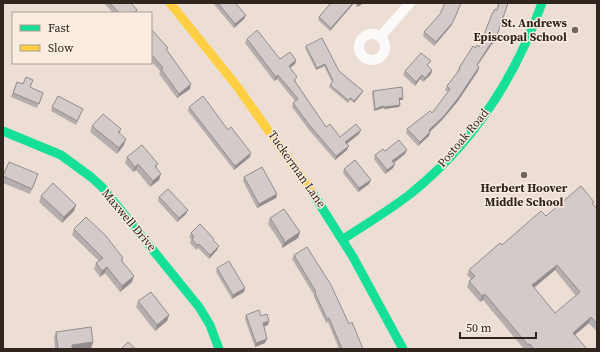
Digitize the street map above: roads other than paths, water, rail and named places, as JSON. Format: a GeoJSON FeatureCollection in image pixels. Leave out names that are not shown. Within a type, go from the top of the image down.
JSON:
{"type":"FeatureCollection","features":[{"type":"Feature","properties":{"kind":"street","name":"Tuckerman Lane"},"geometry":{"type":"LineString","coordinates":[[170,3],[260,117],[309,186],[343,239],[403,349]]}},
{"type":"Feature","properties":{"kind":"street"},"geometry":{"type":"LineString","coordinates":[[380,37],[410,3]]}},
{"type":"Feature","properties":{"kind":"street","name":"Postoak Road"},"geometry":{"type":"LineString","coordinates":[[343,239],[409,194],[434,173],[463,143],[512,73],[542,3]]}},
{"type":"Feature","properties":{"kind":"street","name":"Maxwell Drive"},"geometry":{"type":"LineString","coordinates":[[3,131],[61,155],[74,163],[102,187],[199,307],[210,326],[219,349]]}},
{"type":"Feature","properties":{"kind":"place","name":"St. Andrews Episcopal School"},"geometry":{"type":"Point","coordinates":[575,30]}},
{"type":"Feature","properties":{"kind":"place","name":"Herbert Hoover Middle School"},"geometry":{"type":"Point","coordinates":[524,175]}}]}
